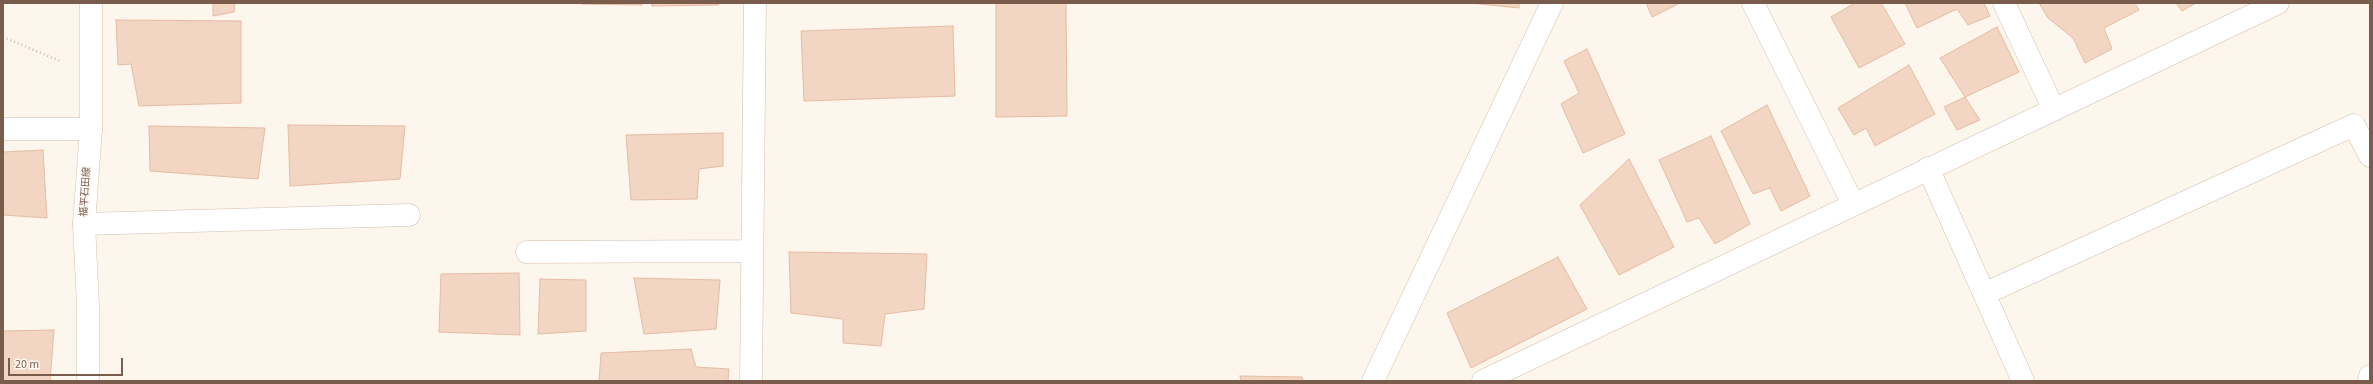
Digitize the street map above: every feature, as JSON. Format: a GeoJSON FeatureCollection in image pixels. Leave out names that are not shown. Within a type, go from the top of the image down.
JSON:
{"type":"FeatureCollection","features":[{"type":"Feature","properties":{"kind":"street","name":"福平石田線"},"geometry":{"type":"LineString","coordinates":[[88,381],[88,306],[84,224],[91,128],[90,74],[92,3]]}},
{"type":"Feature","properties":{"kind":"street"},"geometry":{"type":"LineString","coordinates":[[751,381],[755,3]]}},
{"type":"Feature","properties":{"kind":"street"},"geometry":{"type":"LineString","coordinates":[[1373,381],[1552,3]]}},
{"type":"Feature","properties":{"kind":"street"},"geometry":{"type":"LineString","coordinates":[[1753,3],[1853,204]]}},
{"type":"Feature","properties":{"kind":"street"},"geometry":{"type":"LineString","coordinates":[[2004,3],[2054,110]]}},
{"type":"Feature","properties":{"kind":"street"},"geometry":{"type":"LineString","coordinates":[[1483,381],[1928,168],[2054,110],[2264,6]]}},
{"type":"Feature","properties":{"kind":"street"},"geometry":{"type":"LineString","coordinates":[[1984,294],[2354,125],[2370,156]]}},
{"type":"Feature","properties":{"kind":"street"},"geometry":{"type":"LineString","coordinates":[[3,129],[91,128]]}},
{"type":"Feature","properties":{"kind":"street"},"geometry":{"type":"LineString","coordinates":[[1928,168],[2023,381]]}},
{"type":"Feature","properties":{"kind":"street"},"geometry":{"type":"LineString","coordinates":[[84,224],[409,215]]}},
{"type":"Feature","properties":{"kind":"street"},"geometry":{"type":"LineString","coordinates":[[526,252],[752,252]]}},
{"type":"Feature","properties":{"kind":"street"},"geometry":{"type":"LineString","coordinates":[[2369,381],[2370,376]]}},
{"type":"Feature","properties":{"kind":"path"},"geometry":{"type":"LineString","coordinates":[[3,37],[90,74]]}},
{"type":"Feature","properties":{"kind":"building"},"geometry":{"type":"Polygon","coordinates":[[[213,3],[235,3],[234,12],[213,16],[213,3]]]}},
{"type":"Feature","properties":{"kind":"building"},"geometry":{"type":"Polygon","coordinates":[[[642,3],[642,5],[581,4],[642,3]]]}},
{"type":"Feature","properties":{"kind":"building"},"geometry":{"type":"Polygon","coordinates":[[[651,3],[718,3],[719,5],[652,6],[651,3]]]}},
{"type":"Feature","properties":{"kind":"building"},"geometry":{"type":"Polygon","coordinates":[[[996,3],[1066,3],[1067,116],[996,117],[996,3]]]}},
{"type":"Feature","properties":{"kind":"building"},"geometry":{"type":"Polygon","coordinates":[[[1470,3],[1519,3],[1519,8],[1470,3]]]}},
{"type":"Feature","properties":{"kind":"building"},"geometry":{"type":"Polygon","coordinates":[[[1646,3],[1680,3],[1652,17],[1646,3]]]}},
{"type":"Feature","properties":{"kind":"building"},"geometry":{"type":"Polygon","coordinates":[[[1855,3],[1881,3],[1905,44],[1859,68],[1831,17],[1855,3]]]}},
{"type":"Feature","properties":{"kind":"building"},"geometry":{"type":"Polygon","coordinates":[[[1905,3],[1984,3],[1990,16],[1968,25],[1957,9],[1917,28],[1905,3]]]}},
{"type":"Feature","properties":{"kind":"building"},"geometry":{"type":"Polygon","coordinates":[[[2039,3],[2135,3],[2139,10],[2104,28],[2112,49],[2085,63],[2073,38],[2048,18],[2039,3]]]}},
{"type":"Feature","properties":{"kind":"building"},"geometry":{"type":"Polygon","coordinates":[[[2176,3],[2196,3],[2182,11],[2176,3]]]}},
{"type":"Feature","properties":{"kind":"building"},"geometry":{"type":"Polygon","coordinates":[[[116,20],[241,21],[241,103],[139,106],[131,64],[118,65],[116,20]]]}},
{"type":"Feature","properties":{"kind":"building"},"geometry":{"type":"Polygon","coordinates":[[[953,26],[955,96],[804,101],[801,31],[953,26]]]}},
{"type":"Feature","properties":{"kind":"building"},"geometry":{"type":"Polygon","coordinates":[[[1997,27],[2019,72],[1965,97],[1940,58],[1997,27]]]}},
{"type":"Feature","properties":{"kind":"building"},"geometry":{"type":"Polygon","coordinates":[[[1587,49],[1625,134],[1583,153],[1561,104],[1579,93],[1564,61],[1587,49]]]}},
{"type":"Feature","properties":{"kind":"building"},"geometry":{"type":"Polygon","coordinates":[[[1909,65],[1935,114],[1875,146],[1866,128],[1854,135],[1838,108],[1909,65]]]}},
{"type":"Feature","properties":{"kind":"building"},"geometry":{"type":"Polygon","coordinates":[[[1965,97],[1980,120],[1957,130],[1944,107],[1965,97]]]}},
{"type":"Feature","properties":{"kind":"building"},"geometry":{"type":"Polygon","coordinates":[[[1767,105],[1810,196],[1781,211],[1770,188],[1753,194],[1721,131],[1767,105]]]}},
{"type":"Feature","properties":{"kind":"building"},"geometry":{"type":"Polygon","coordinates":[[[288,125],[405,126],[400,179],[290,186],[288,125]]]}},
{"type":"Feature","properties":{"kind":"building"},"geometry":{"type":"Polygon","coordinates":[[[149,126],[265,128],[258,179],[150,171],[149,126]]]}},
{"type":"Feature","properties":{"kind":"building"},"geometry":{"type":"Polygon","coordinates":[[[723,133],[723,166],[699,169],[697,199],[631,200],[626,135],[723,133]]]}},
{"type":"Feature","properties":{"kind":"building"},"geometry":{"type":"Polygon","coordinates":[[[1711,136],[1750,224],[1715,244],[1699,218],[1687,222],[1659,160],[1711,136]]]}},
{"type":"Feature","properties":{"kind":"building"},"geometry":{"type":"Polygon","coordinates":[[[43,150],[47,218],[3,215],[3,152],[43,150]]]}},
{"type":"Feature","properties":{"kind":"building"},"geometry":{"type":"Polygon","coordinates":[[[1629,159],[1674,247],[1619,275],[1580,205],[1629,159]]]}},
{"type":"Feature","properties":{"kind":"building"},"geometry":{"type":"Polygon","coordinates":[[[789,252],[927,254],[924,309],[885,314],[881,346],[843,343],[843,319],[791,313],[789,252]]]}},
{"type":"Feature","properties":{"kind":"building"},"geometry":{"type":"Polygon","coordinates":[[[1558,257],[1587,309],[1471,368],[1447,313],[1558,257]]]}},
{"type":"Feature","properties":{"kind":"building"},"geometry":{"type":"Polygon","coordinates":[[[519,273],[520,335],[439,332],[441,274],[519,273]]]}},
{"type":"Feature","properties":{"kind":"building"},"geometry":{"type":"Polygon","coordinates":[[[634,278],[720,280],[716,329],[644,334],[634,278]]]}},
{"type":"Feature","properties":{"kind":"building"},"geometry":{"type":"Polygon","coordinates":[[[540,279],[586,280],[586,331],[538,334],[540,279]]]}},
{"type":"Feature","properties":{"kind":"building"},"geometry":{"type":"Polygon","coordinates":[[[54,330],[50,381],[3,381],[3,331],[54,330]]]}},
{"type":"Feature","properties":{"kind":"building"},"geometry":{"type":"Polygon","coordinates":[[[691,349],[696,367],[729,369],[728,381],[599,381],[601,353],[691,349]]]}},
{"type":"Feature","properties":{"kind":"building"},"geometry":{"type":"Polygon","coordinates":[[[1240,376],[1302,377],[1303,381],[1241,381],[1240,376]]]}}]}
